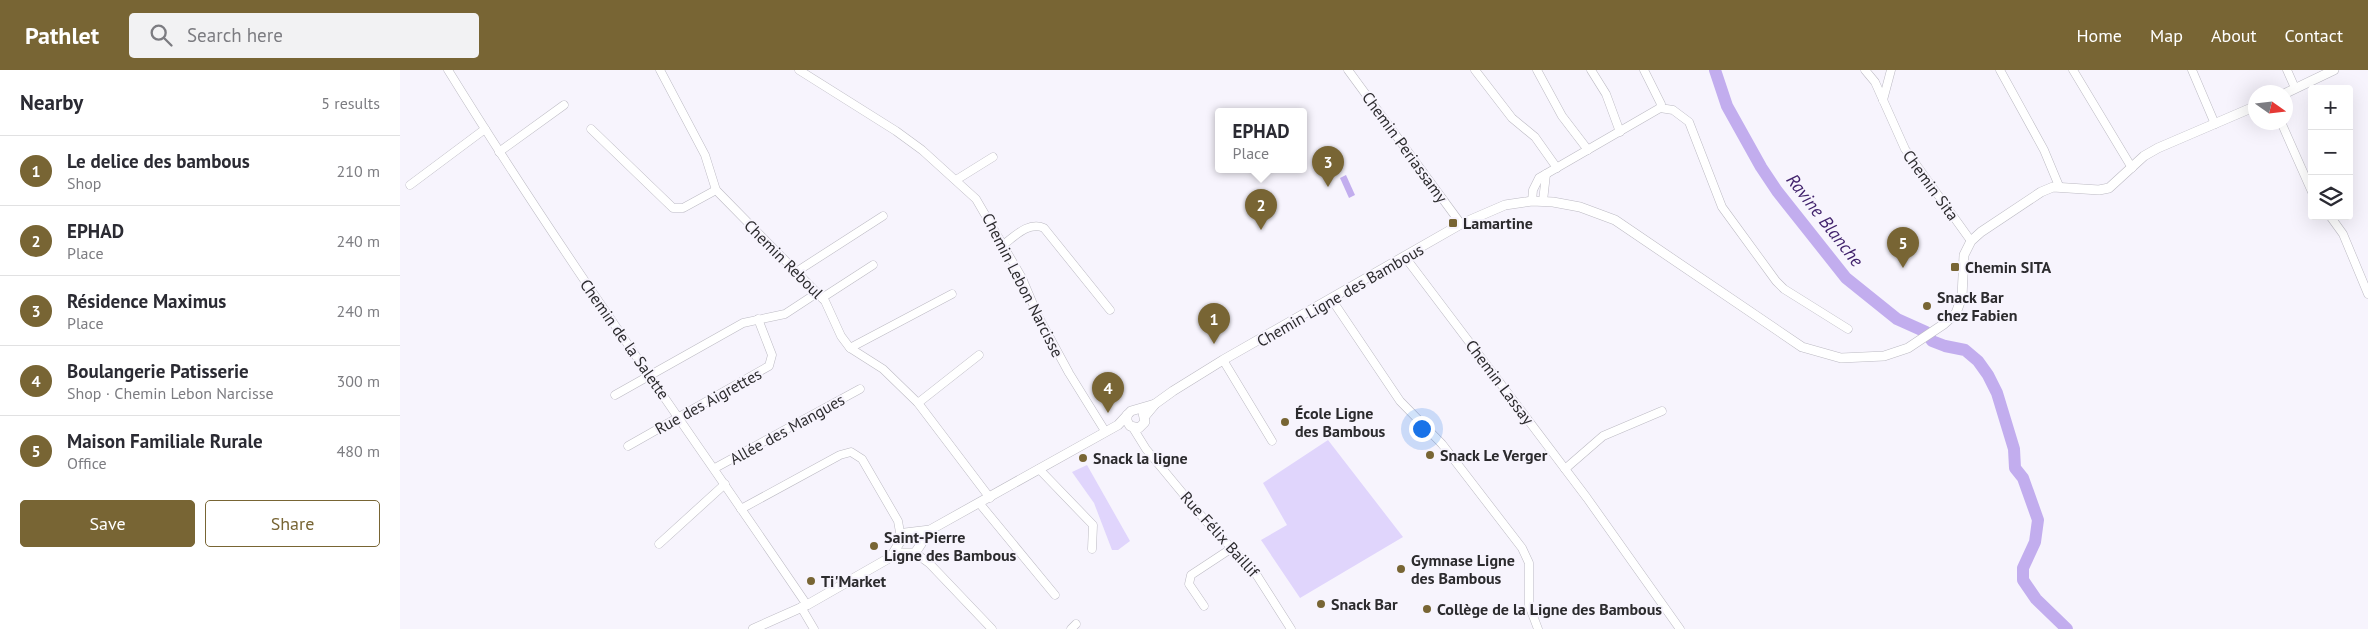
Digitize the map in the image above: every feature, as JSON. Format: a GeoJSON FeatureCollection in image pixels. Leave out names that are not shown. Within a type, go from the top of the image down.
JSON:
{"type":"FeatureCollection","features":[{"type":"Feature","properties":{"kind":"main road"},"geometry":{"type":"LineString","coordinates":[[2295,88],[2334,70]]}},
{"type":"Feature","properties":{"kind":"main road"},"geometry":{"type":"LineString","coordinates":[[1971,241],[1991,224],[2005,218],[2041,192],[2059,186],[2099,190],[2109,188],[2144,156],[2158,148],[2248,110]]}},
{"type":"Feature","properties":{"kind":"main road","name":"Chemin Ligne des Bambous"},"geometry":{"type":"LineString","coordinates":[[1137,409],[1155,404],[1223,360],[1332,300],[1461,224],[1505,206],[1543,202],[1580,207],[1621,223],[1802,347],[1841,358],[1884,356],[1908,348],[1944,324],[1960,305],[1964,255],[1971,241]]}},
{"type":"Feature","properties":{"kind":"main road","name":"Chemin Ligne des Bambous"},"geometry":{"type":"LineString","coordinates":[[1145,420],[1155,404]]}},
{"type":"Feature","properties":{"kind":"main road"},"geometry":{"type":"LineString","coordinates":[[891,557],[905,533],[930,530],[980,504],[1118,425],[1131,411],[1137,409],[1142,411],[1145,420],[1139,428],[1118,425]]}},
{"type":"Feature","properties":{"kind":"main road"},"geometry":{"type":"LineString","coordinates":[[1127,415],[1127,421],[1132,427]]}},
{"type":"Feature","properties":{"kind":"main road"},"geometry":{"type":"LineString","coordinates":[[753,629],[804,606],[891,557],[916,549],[930,530]]}},
{"type":"Feature","properties":{"kind":"main road"},"geometry":{"type":"LineString","coordinates":[[913,532],[919,537],[916,549]]}},
{"type":"Feature","properties":{"kind":"main road"},"geometry":{"type":"LineString","coordinates":[[900,540],[901,548],[916,549]]}},
{"type":"Feature","properties":{"kind":"street","name":"Chemin de la Salette"},"geometry":{"type":"LineString","coordinates":[[448,70],[577,271],[715,468],[804,606],[814,629]]}},
{"type":"Feature","properties":{"kind":"street","name":"Chemin Reboul"},"geometry":{"type":"LineString","coordinates":[[660,70],[705,155],[716,190],[820,296],[829,307],[841,336],[850,348],[883,369],[918,403],[990,498]]}},
{"type":"Feature","properties":{"kind":"street","name":"Chemin Lebon Narcisse"},"geometry":{"type":"LineString","coordinates":[[799,70],[896,131],[922,150],[980,204],[1069,373],[1105,431]]}},
{"type":"Feature","properties":{"kind":"street","name":"Chemin Periassamy"},"geometry":{"type":"LineString","coordinates":[[1348,70],[1461,224]]}},
{"type":"Feature","properties":{"kind":"street"},"geometry":{"type":"LineString","coordinates":[[1475,70],[1512,118],[1534,137],[1557,168]]}},
{"type":"Feature","properties":{"kind":"street"},"geometry":{"type":"LineString","coordinates":[[1538,70],[1562,116],[1588,150]]}},
{"type":"Feature","properties":{"kind":"street"},"geometry":{"type":"LineString","coordinates":[[1591,70],[1606,94],[1620,132]]}},
{"type":"Feature","properties":{"kind":"street"},"geometry":{"type":"LineString","coordinates":[[1644,70],[1661,104],[1658,110]]}},
{"type":"Feature","properties":{"kind":"street","name":"Chemin Sita"},"geometry":{"type":"LineString","coordinates":[[1865,70],[1875,82],[1905,150],[1971,241]]}},
{"type":"Feature","properties":{"kind":"street"},"geometry":{"type":"LineString","coordinates":[[1883,100],[1891,70]]}},
{"type":"Feature","properties":{"kind":"street"},"geometry":{"type":"LineString","coordinates":[[2000,70],[2044,150],[2059,186]]}},
{"type":"Feature","properties":{"kind":"street"},"geometry":{"type":"LineString","coordinates":[[2073,70],[2132,168]]}},
{"type":"Feature","properties":{"kind":"street"},"geometry":{"type":"LineString","coordinates":[[2192,70],[2215,124]]}},
{"type":"Feature","properties":{"kind":"street"},"geometry":{"type":"LineString","coordinates":[[2288,70],[2295,88]]}},
{"type":"Feature","properties":{"kind":"street"},"geometry":{"type":"LineString","coordinates":[[499,152],[564,105]]}},
{"type":"Feature","properties":{"kind":"street"},"geometry":{"type":"LineString","coordinates":[[1532,202],[1536,183],[1546,174],[1658,110],[1673,110],[1688,122],[1722,207],[1776,281],[1784,290],[1848,329]]}},
{"type":"Feature","properties":{"kind":"street"},"geometry":{"type":"LineString","coordinates":[[410,185],[485,129]]}},
{"type":"Feature","properties":{"kind":"street"},"geometry":{"type":"LineString","coordinates":[[591,129],[673,208],[683,208],[716,190]]}},
{"type":"Feature","properties":{"kind":"street"},"geometry":{"type":"LineString","coordinates":[[2285,130],[2308,183]]}},
{"type":"Feature","properties":{"kind":"street"},"geometry":{"type":"LineString","coordinates":[[956,180],[993,157]]}},
{"type":"Feature","properties":{"kind":"street"},"geometry":{"type":"LineString","coordinates":[[1543,202],[1546,174]]}},
{"type":"Feature","properties":{"kind":"street"},"geometry":{"type":"LineString","coordinates":[[796,272],[883,216]]}},
{"type":"Feature","properties":{"kind":"street"},"geometry":{"type":"LineString","coordinates":[[2333,220],[2343,234],[2368,294]]}},
{"type":"Feature","properties":{"kind":"street"},"geometry":{"type":"LineString","coordinates":[[1003,245],[1031,226],[1037,225],[1044,228],[1110,310]]}},
{"type":"Feature","properties":{"kind":"street","name":"Chemin Lassay"},"geometry":{"type":"LineString","coordinates":[[1405,257],[1566,469],[1680,629]]}},
{"type":"Feature","properties":{"kind":"street"},"geometry":{"type":"LineString","coordinates":[[615,395],[743,323],[785,314],[873,265]]}},
{"type":"Feature","properties":{"kind":"street"},"geometry":{"type":"LineString","coordinates":[[850,348],[952,294]]}},
{"type":"Feature","properties":{"kind":"street"},"geometry":{"type":"LineString","coordinates":[[1332,300],[1400,401],[1442,444],[1522,548],[1529,563],[1529,605],[1538,629]]}},
{"type":"Feature","properties":{"kind":"street","name":"Rue des Aigrettes"},"geometry":{"type":"LineString","coordinates":[[628,446],[769,366],[772,355],[758,319]]}},
{"type":"Feature","properties":{"kind":"street"},"geometry":{"type":"LineString","coordinates":[[918,403],[979,356]]}},
{"type":"Feature","properties":{"kind":"street"},"geometry":{"type":"LineString","coordinates":[[1223,360],[1272,441]]}},
{"type":"Feature","properties":{"kind":"street","name":"Allée des Mangues"},"geometry":{"type":"LineString","coordinates":[[715,468],[860,389]]}},
{"type":"Feature","properties":{"kind":"street"},"geometry":{"type":"LineString","coordinates":[[1566,469],[1603,436],[1662,411]]}},
{"type":"Feature","properties":{"kind":"street"},"geometry":{"type":"LineString","coordinates":[[1144,444],[1145,420]]}},
{"type":"Feature","properties":{"kind":"street","name":"Rue Félix Baillif"},"geometry":{"type":"LineString","coordinates":[[1132,427],[1204,519],[1256,574],[1290,629]]}},
{"type":"Feature","properties":{"kind":"street"},"geometry":{"type":"LineString","coordinates":[[741,509],[840,455],[851,452],[862,460],[898,521],[913,532]]}},
{"type":"Feature","properties":{"kind":"street"},"geometry":{"type":"LineString","coordinates":[[1039,469],[1093,525],[1092,549]]}},
{"type":"Feature","properties":{"kind":"street"},"geometry":{"type":"LineString","coordinates":[[659,544],[725,484]]}},
{"type":"Feature","properties":{"kind":"street"},"geometry":{"type":"LineString","coordinates":[[980,504],[1055,596]]}},
{"type":"Feature","properties":{"kind":"street"},"geometry":{"type":"LineString","coordinates":[[898,521],[900,540]]}},
{"type":"Feature","properties":{"kind":"street"},"geometry":{"type":"LineString","coordinates":[[1204,606],[1188,580],[1191,574],[1232,548]]}},
{"type":"Feature","properties":{"kind":"street"},"geometry":{"type":"LineString","coordinates":[[916,549],[992,629]]}},
{"type":"Feature","properties":{"kind":"shaded area"},"geometry":{"type":"Polygon","coordinates":[[[1346,175],[1355,195],[1349,198],[1340,178],[1346,175]]]}},
{"type":"Feature","properties":{"kind":"shaded area"},"geometry":{"type":"Polygon","coordinates":[[[1328,440],[1403,537],[1300,598],[1261,540],[1287,525],[1263,483],[1328,440]]]}},
{"type":"Feature","properties":{"kind":"shaded area"},"geometry":{"type":"Polygon","coordinates":[[[1087,465],[1130,541],[1118,550],[1112,550],[1094,503],[1072,472],[1087,465]]]}},
{"type":"Feature","properties":{"kind":"waterway","name":"Ravine Blanche"},"geometry":{"type":"LineString","coordinates":[[1715,70],[1727,106],[1761,167],[1777,191],[1846,278],[1897,319],[1926,332],[1932,341],[1965,350],[1978,361],[1988,375],[1997,393],[2014,449],[2015,468],[2023,478],[2038,520],[2035,542],[2023,568],[2023,580],[2036,599],[2067,629]]}},
{"type":"Feature","properties":{"kind":"place","name":"Résidence Maximus"},"geometry":{"type":"Point","coordinates":[1328,187]}},
{"type":"Feature","properties":{"kind":"place","name":"Lamartine"},"geometry":{"type":"Point","coordinates":[1453,223]}},
{"type":"Feature","properties":{"kind":"place","name":"EPHAD"},"geometry":{"type":"Point","coordinates":[1261,230]}},
{"type":"Feature","properties":{"kind":"place","name":"Chemin SITA"},"geometry":{"type":"Point","coordinates":[1955,267]}},
{"type":"Feature","properties":{"kind":"place","name":"Maison Familiale Rurale"},"geometry":{"type":"Point","coordinates":[1903,268]}},
{"type":"Feature","properties":{"kind":"place","name":"Snack Bar chez Fabien"},"geometry":{"type":"Point","coordinates":[1927,306]}},
{"type":"Feature","properties":{"kind":"place","name":"Le delice des bambous"},"geometry":{"type":"Point","coordinates":[1214,344]}},
{"type":"Feature","properties":{"kind":"place","name":"Boulangerie Patisserie"},"geometry":{"type":"Point","coordinates":[1108,413]}},
{"type":"Feature","properties":{"kind":"place","name":"École Ligne des Bambous"},"geometry":{"type":"Point","coordinates":[1285,422]}},
{"type":"Feature","properties":{"kind":"place","name":"Snack Le Verger"},"geometry":{"type":"Point","coordinates":[1430,455]}},
{"type":"Feature","properties":{"kind":"place","name":"Snack la ligne"},"geometry":{"type":"Point","coordinates":[1083,458]}},
{"type":"Feature","properties":{"kind":"place","name":"Saint-Pierre Ligne des Bambous"},"geometry":{"type":"Point","coordinates":[874,546]}},
{"type":"Feature","properties":{"kind":"place","name":"Gymnase Ligne des Bambous"},"geometry":{"type":"Point","coordinates":[1401,569]}},
{"type":"Feature","properties":{"kind":"place","name":"Ti'Market"},"geometry":{"type":"Point","coordinates":[811,581]}},
{"type":"Feature","properties":{"kind":"place","name":"Snack Bar"},"geometry":{"type":"Point","coordinates":[1321,604]}},
{"type":"Feature","properties":{"kind":"place","name":"Collège de la Ligne des Bambous"},"geometry":{"type":"Point","coordinates":[1427,609]}}]}
